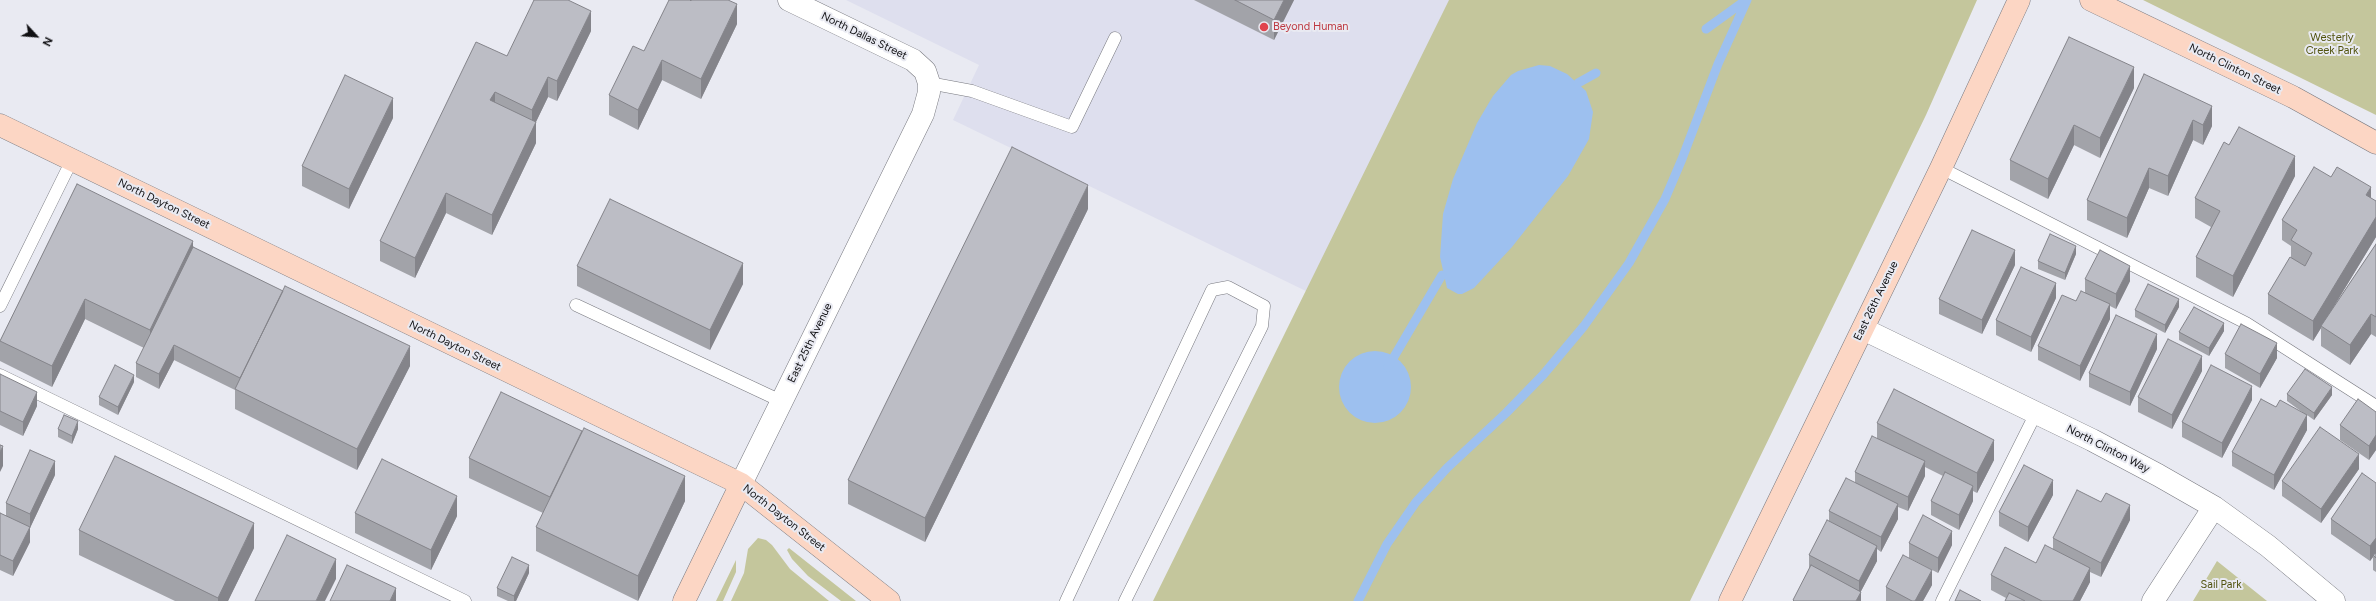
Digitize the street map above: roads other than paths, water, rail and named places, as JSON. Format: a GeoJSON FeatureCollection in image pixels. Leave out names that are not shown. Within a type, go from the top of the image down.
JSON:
{"type":"FeatureCollection","features":[{"type":"Feature","properties":{"kind":"street","name":"North Dallas Street"},"geometry":{"type":"LineString","coordinates":[[789,0],[913,60],[925,71],[929,83]]}},
{"type":"Feature","properties":{"kind":"street","name":"East 26th Avenue"},"geometry":{"type":"LineString","coordinates":[[1730,601],[1941,168],[2019,0]]}},
{"type":"Feature","properties":{"kind":"street","name":"North Clinton Street"},"geometry":{"type":"LineString","coordinates":[[2091,0],[2293,97],[2376,143]]}},
{"type":"Feature","properties":{"kind":"street","name":"East 25th Avenue"},"geometry":{"type":"LineString","coordinates":[[684,601],[922,114],[929,96],[929,83]]}},
{"type":"Feature","properties":{"kind":"street","name":"North Dayton Street"},"geometry":{"type":"LineString","coordinates":[[0,125],[741,484],[888,601]]}},
{"type":"Feature","properties":{"kind":"street","name":"North Clinton Way"},"geometry":{"type":"LineString","coordinates":[[1863,329],[2036,413],[2144,468],[2214,507],[2268,546],[2334,601]]}},
{"type":"Feature","properties":{"kind":"street"},"geometry":{"type":"LineString","coordinates":[[2152,601],[2214,507]]}},
{"type":"Feature","properties":{"kind":"lane"},"geometry":{"type":"LineString","coordinates":[[929,83],[972,91],[1072,127],[1115,38]]}},
{"type":"Feature","properties":{"kind":"lane"},"geometry":{"type":"LineString","coordinates":[[0,306],[72,160]]}},
{"type":"Feature","properties":{"kind":"lane"},"geometry":{"type":"LineString","coordinates":[[1941,168],[2246,323],[2376,406]]}},
{"type":"Feature","properties":{"kind":"lane"},"geometry":{"type":"LineString","coordinates":[[1066,601],[1212,290],[1228,287],[1264,306],[1262,326],[1125,601]]}},
{"type":"Feature","properties":{"kind":"lane"},"geometry":{"type":"LineString","coordinates":[[576,305],[781,401]]}},
{"type":"Feature","properties":{"kind":"lane"},"geometry":{"type":"LineString","coordinates":[[0,375],[465,601]]}},
{"type":"Feature","properties":{"kind":"lane"},"geometry":{"type":"LineString","coordinates":[[1942,601],[2036,413]]}},
{"type":"Feature","properties":{"kind":"water"},"geometry":{"type":"Polygon","coordinates":[[[1539,65],[1550,66],[1567,74],[1586,91],[1593,112],[1589,139],[1568,176],[1512,247],[1474,288],[1462,294],[1458,294],[1447,288],[1440,257],[1443,214],[1453,179],[1477,123],[1493,96],[1511,75],[1518,71],[1539,65]]]}},
{"type":"Feature","properties":{"kind":"water"},"geometry":{"type":"Polygon","coordinates":[[[1368,351],[1382,351],[1401,361],[1411,380],[1411,394],[1401,413],[1382,423],[1368,423],[1349,413],[1339,394],[1339,380],[1349,361],[1368,351]]]}},
{"type":"Feature","properties":{"kind":"waterway"},"geometry":{"type":"LineString","coordinates":[[1706,29],[1746,0]]}},
{"type":"Feature","properties":{"kind":"waterway"},"geometry":{"type":"LineString","coordinates":[[1358,601],[1387,544],[1416,502],[1447,468],[1506,413],[1543,375],[1584,326],[1629,263],[1665,199],[1682,159],[1718,64],[1747,0]]}},
{"type":"Feature","properties":{"kind":"waterway"},"geometry":{"type":"LineString","coordinates":[[1578,83],[1596,73]]}},
{"type":"Feature","properties":{"kind":"waterway"},"geometry":{"type":"LineString","coordinates":[[1388,367],[1442,275]]}},
{"type":"Feature","properties":{"kind":"place","name":"Beyond Human"},"geometry":{"type":"Point","coordinates":[1264,27]}},
{"type":"Feature","properties":{"kind":"park label","name":"Westerly Creek Park"},"geometry":{"type":"Point","coordinates":[2332,44]}},
{"type":"Feature","properties":{"kind":"park label","name":"Sail Park"},"geometry":{"type":"Point","coordinates":[2221,585]}}]}
